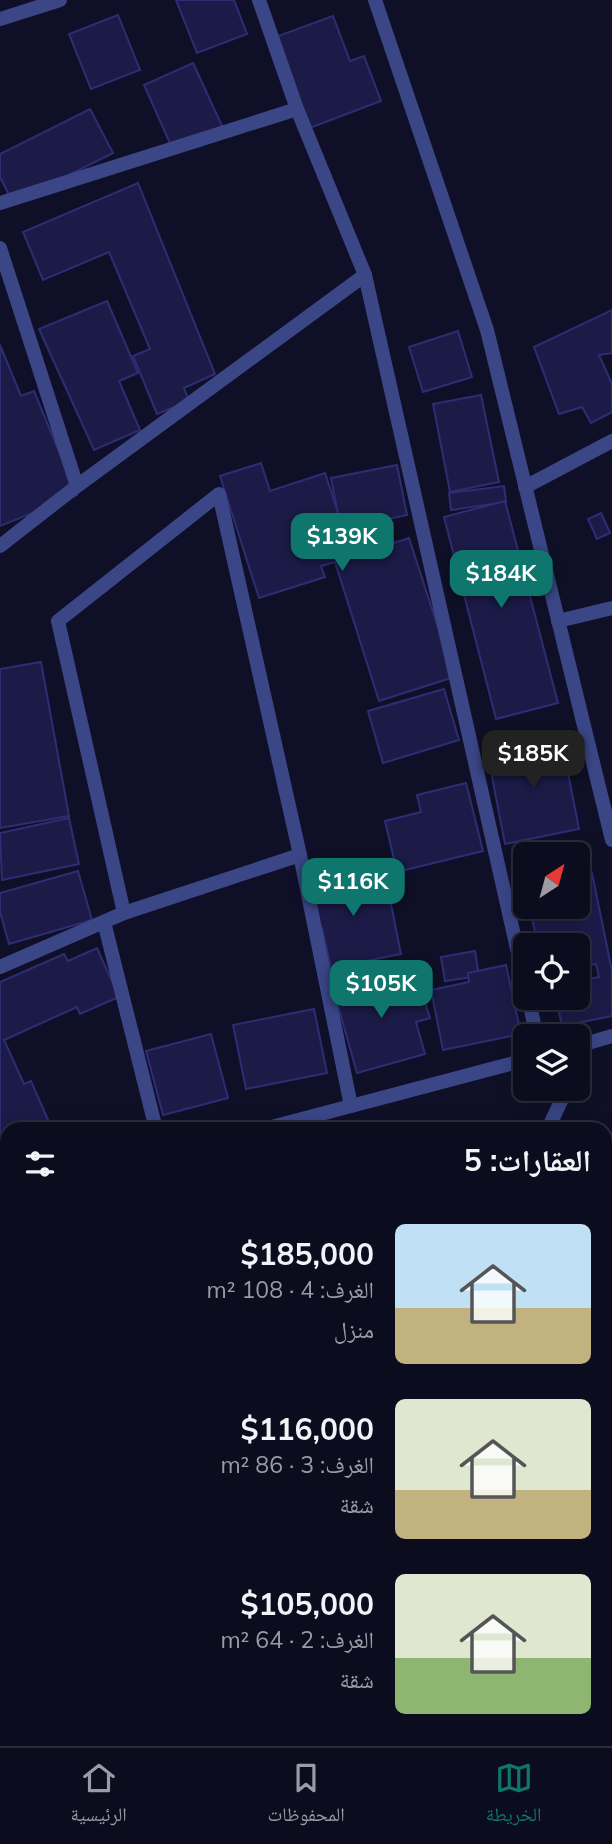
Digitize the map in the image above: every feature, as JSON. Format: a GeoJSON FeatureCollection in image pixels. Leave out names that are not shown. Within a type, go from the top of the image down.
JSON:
{"type":"FeatureCollection","features":[{"type":"Feature","properties":{"kind":"street"},"geometry":{"type":"LineString","coordinates":[[0,19],[60,0]]}},
{"type":"Feature","properties":{"kind":"street"},"geometry":{"type":"LineString","coordinates":[[259,0],[297,109],[365,275],[513,933]]}},
{"type":"Feature","properties":{"kind":"street"},"geometry":{"type":"LineString","coordinates":[[375,0],[487,330],[612,841]]}},
{"type":"Feature","properties":{"kind":"street"},"geometry":{"type":"LineString","coordinates":[[0,203],[297,109]]}},
{"type":"Feature","properties":{"kind":"street"},"geometry":{"type":"LineString","coordinates":[[0,248],[77,486]]}},
{"type":"Feature","properties":{"kind":"street"},"geometry":{"type":"LineString","coordinates":[[0,547],[77,486],[365,275]]}},
{"type":"Feature","properties":{"kind":"street"},"geometry":{"type":"LineString","coordinates":[[525,487],[612,441]]}},
{"type":"Feature","properties":{"kind":"street"},"geometry":{"type":"LineString","coordinates":[[124,914],[58,621],[219,495],[300,855],[351,1106]]}},
{"type":"Feature","properties":{"kind":"street"},"geometry":{"type":"LineString","coordinates":[[558,621],[612,608]]}},
{"type":"Feature","properties":{"kind":"street"},"geometry":{"type":"LineString","coordinates":[[0,967],[124,914],[300,855]]}},
{"type":"Feature","properties":{"kind":"street"},"geometry":{"type":"LineString","coordinates":[[104,922],[154,1122]]}},
{"type":"Feature","properties":{"kind":"street"},"geometry":{"type":"LineString","coordinates":[[590,1043],[612,1036]]}},
{"type":"Feature","properties":{"kind":"street"},"geometry":{"type":"LineString","coordinates":[[305,1122],[351,1106],[513,1063]]}},
{"type":"Feature","properties":{"kind":"street"},"geometry":{"type":"LineString","coordinates":[[551,1122],[561,1101]]}},
{"type":"Feature","properties":{"kind":"building"},"geometry":{"type":"Polygon","coordinates":[[[176,0],[234,0],[247,34],[197,53],[176,0]]]}},
{"type":"Feature","properties":{"kind":"building"},"geometry":{"type":"Polygon","coordinates":[[[118,15],[140,70],[91,89],[69,34],[118,15]]]}},
{"type":"Feature","properties":{"kind":"building"},"geometry":{"type":"Polygon","coordinates":[[[333,16],[350,61],[364,56],[381,101],[302,131],[267,40],[333,16]]]}},
{"type":"Feature","properties":{"kind":"building"},"geometry":{"type":"Polygon","coordinates":[[[193,63],[223,128],[173,150],[144,85],[193,63]]]}},
{"type":"Feature","properties":{"kind":"building"},"geometry":{"type":"Polygon","coordinates":[[[90,109],[113,153],[13,203],[0,177],[0,154],[90,109]]]}},
{"type":"Feature","properties":{"kind":"building"},"geometry":{"type":"Polygon","coordinates":[[[138,183],[215,374],[184,388],[189,401],[157,414],[133,356],[150,349],[109,252],[43,280],[23,232],[138,183]]]}},
{"type":"Feature","properties":{"kind":"building"},"geometry":{"type":"Polygon","coordinates":[[[107,301],[138,373],[119,381],[140,430],[94,450],[39,329],[107,301]]]}},
{"type":"Feature","properties":{"kind":"building"},"geometry":{"type":"Polygon","coordinates":[[[612,310],[612,353],[599,355],[612,384],[612,412],[591,423],[582,407],[559,414],[534,347],[612,310]]]}},
{"type":"Feature","properties":{"kind":"building"},"geometry":{"type":"Polygon","coordinates":[[[458,331],[472,377],[423,392],[409,347],[458,331]]]}},
{"type":"Feature","properties":{"kind":"building"},"geometry":{"type":"Polygon","coordinates":[[[0,345],[21,396],[34,391],[77,495],[0,526],[0,345]]]}},
{"type":"Feature","properties":{"kind":"building"},"geometry":{"type":"Polygon","coordinates":[[[481,395],[499,482],[450,492],[433,404],[481,395]]]}},
{"type":"Feature","properties":{"kind":"building"},"geometry":{"type":"Polygon","coordinates":[[[261,463],[270,491],[325,473],[344,531],[386,518],[394,543],[409,538],[454,677],[379,701],[335,562],[321,566],[325,577],[259,598],[220,476],[261,463]]]}},
{"type":"Feature","properties":{"kind":"building"},"geometry":{"type":"Polygon","coordinates":[[[397,465],[407,515],[341,529],[331,478],[397,465]]]}},
{"type":"Feature","properties":{"kind":"building"},"geometry":{"type":"Polygon","coordinates":[[[504,486],[506,502],[451,510],[449,493],[504,486]]]}},
{"type":"Feature","properties":{"kind":"building"},"geometry":{"type":"Polygon","coordinates":[[[505,501],[558,703],[496,719],[444,517],[505,501]]]}},
{"type":"Feature","properties":{"kind":"building"},"geometry":{"type":"Polygon","coordinates":[[[601,513],[610,533],[597,539],[588,519],[601,513]]]}},
{"type":"Feature","properties":{"kind":"building"},"geometry":{"type":"Polygon","coordinates":[[[41,662],[69,816],[0,828],[0,669],[41,662]]]}},
{"type":"Feature","properties":{"kind":"building"},"geometry":{"type":"Polygon","coordinates":[[[444,689],[459,740],[383,763],[368,711],[444,689]]]}},
{"type":"Feature","properties":{"kind":"building"},"geometry":{"type":"Polygon","coordinates":[[[561,737],[579,829],[505,844],[487,751],[561,737]]]}},
{"type":"Feature","properties":{"kind":"building"},"geometry":{"type":"Polygon","coordinates":[[[466,783],[483,851],[397,872],[385,821],[421,812],[417,795],[466,783]]]}},
{"type":"Feature","properties":{"kind":"building"},"geometry":{"type":"Polygon","coordinates":[[[69,818],[79,864],[2,880],[0,833],[69,818]]]}},
{"type":"Feature","properties":{"kind":"building"},"geometry":{"type":"Polygon","coordinates":[[[384,869],[401,954],[331,968],[322,928],[310,931],[301,886],[384,869]]]}},
{"type":"Feature","properties":{"kind":"building"},"geometry":{"type":"Polygon","coordinates":[[[78,871],[92,920],[9,944],[0,912],[0,893],[78,871]]]}},
{"type":"Feature","properties":{"kind":"building"},"geometry":{"type":"Polygon","coordinates":[[[590,873],[612,971],[612,1016],[562,1024],[559,1010],[590,1010],[590,979],[599,977],[596,964],[590,965],[590,933],[535,933],[532,919],[590,919],[590,873]]]}},
{"type":"Feature","properties":{"kind":"building"},"geometry":{"type":"Polygon","coordinates":[[[97,948],[119,997],[80,1014],[77,1007],[4,1040],[24,1084],[31,1081],[49,1122],[0,1122],[0,982],[64,954],[68,961],[97,948]]]}},
{"type":"Feature","properties":{"kind":"building"},"geometry":{"type":"Polygon","coordinates":[[[475,951],[479,976],[445,981],[441,957],[475,951]]]}},
{"type":"Feature","properties":{"kind":"building"},"geometry":{"type":"Polygon","coordinates":[[[506,965],[513,1010],[516,1010],[519,1024],[513,1024],[513,1036],[443,1050],[431,990],[469,982],[468,973],[506,965]]]}},
{"type":"Feature","properties":{"kind":"building"},"geometry":{"type":"Polygon","coordinates":[[[396,970],[403,991],[420,986],[430,1018],[416,1022],[425,1054],[357,1073],[333,988],[396,970]]]}},
{"type":"Feature","properties":{"kind":"building"},"geometry":{"type":"Polygon","coordinates":[[[314,1009],[327,1073],[246,1089],[233,1025],[314,1009]]]}},
{"type":"Feature","properties":{"kind":"building"},"geometry":{"type":"Polygon","coordinates":[[[211,1034],[228,1098],[163,1115],[146,1051],[211,1034]]]}}]}
